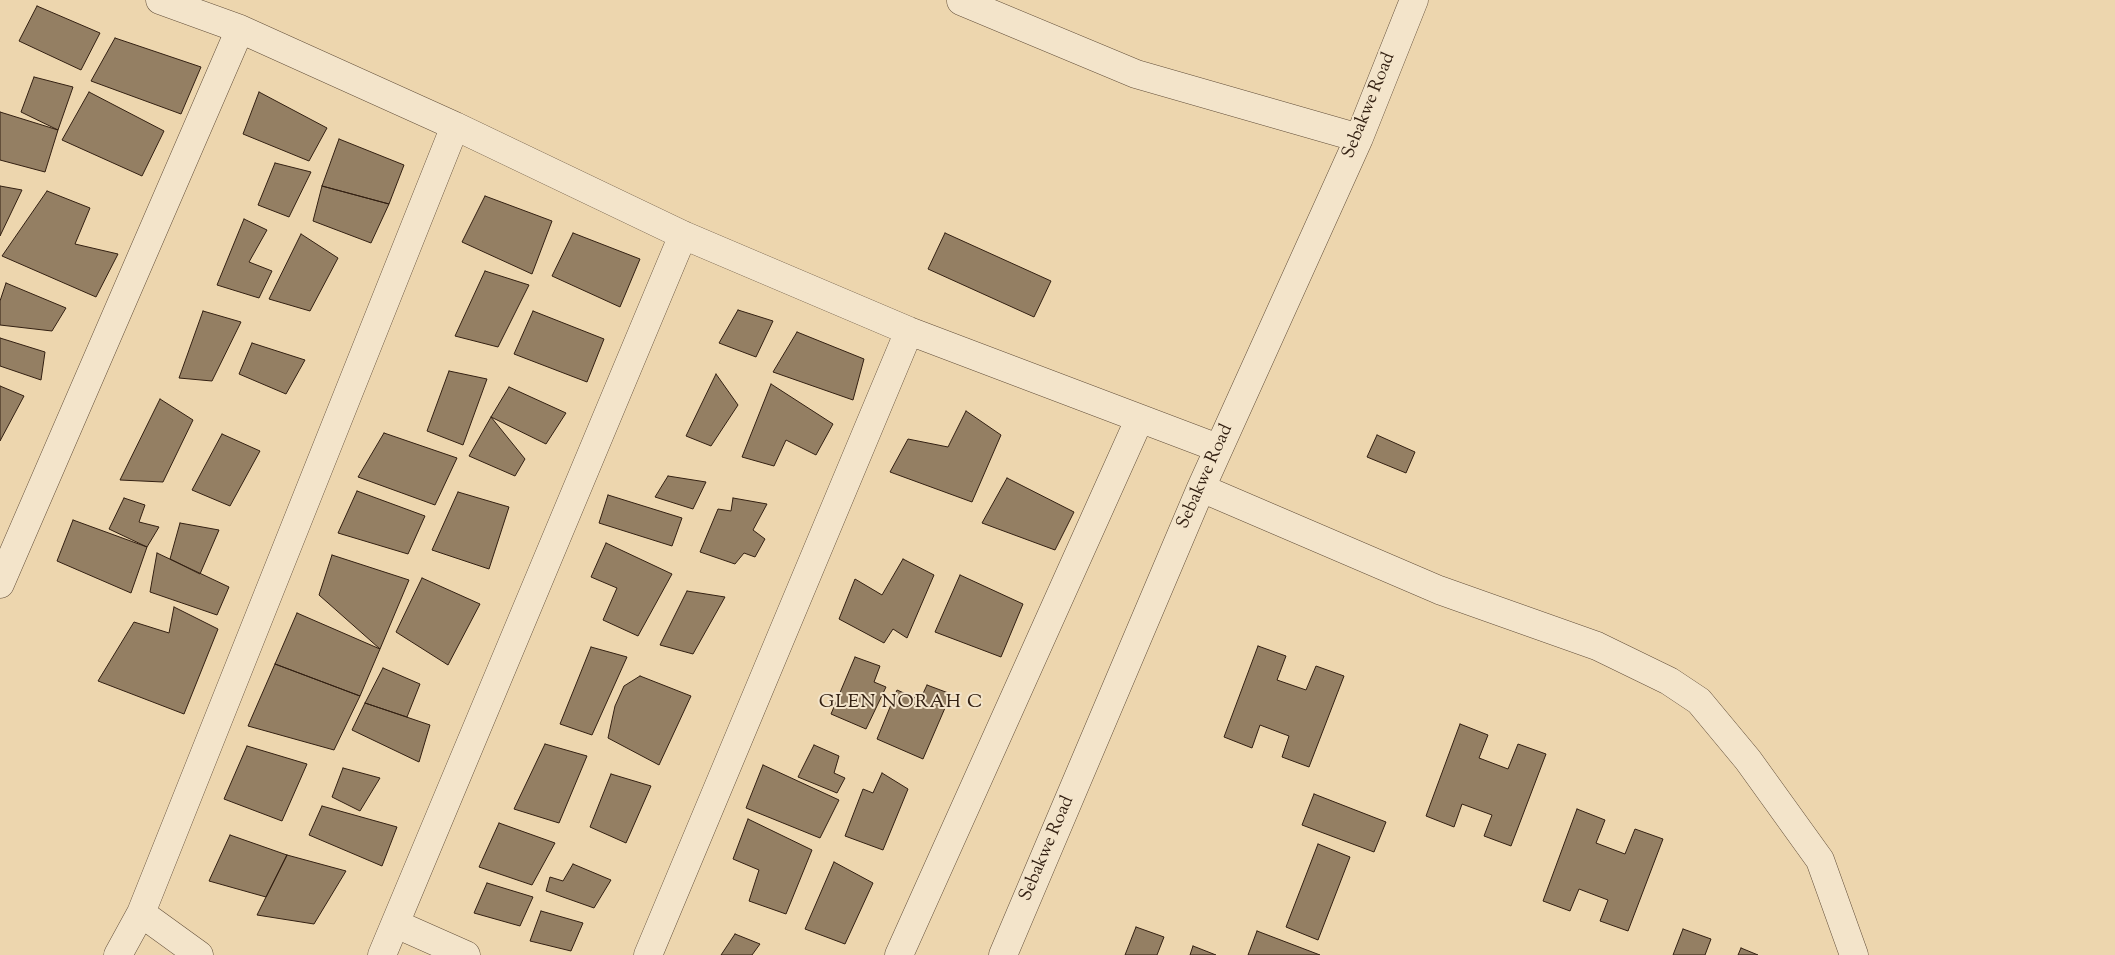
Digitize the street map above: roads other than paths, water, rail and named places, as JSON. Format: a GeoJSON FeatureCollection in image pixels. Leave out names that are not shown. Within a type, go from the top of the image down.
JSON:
{"type":"FeatureCollection","features":[{"type":"Feature","properties":{"kind":"street"},"geometry":{"type":"LineString","coordinates":[[160,0],[240,29],[455,126],[683,235],[909,332],[1139,420],[1218,448]]}},
{"type":"Feature","properties":{"kind":"street","name":"Sebakwe Road"},"geometry":{"type":"LineString","coordinates":[[1003,955],[1218,448],[1358,138],[1414,0]]}},
{"type":"Feature","properties":{"kind":"street"},"geometry":{"type":"LineString","coordinates":[[961,1],[1136,74],[1358,138]]}},
{"type":"Feature","properties":{"kind":"street"},"geometry":{"type":"LineString","coordinates":[[0,584],[240,29]]}},
{"type":"Feature","properties":{"kind":"street"},"geometry":{"type":"LineString","coordinates":[[118,955],[141,913],[455,126]]}},
{"type":"Feature","properties":{"kind":"street"},"geometry":{"type":"LineString","coordinates":[[382,955],[683,235]]}},
{"type":"Feature","properties":{"kind":"street"},"geometry":{"type":"LineString","coordinates":[[648,955],[909,332]]}},
{"type":"Feature","properties":{"kind":"street"},"geometry":{"type":"LineString","coordinates":[[899,955],[1139,420]]}},
{"type":"Feature","properties":{"kind":"street"},"geometry":{"type":"LineString","coordinates":[[1201,488],[1439,590],[1597,646],[1669,681],[1698,701],[1748,760],[1820,860],[1854,955]]}},
{"type":"Feature","properties":{"kind":"street"},"geometry":{"type":"LineString","coordinates":[[141,913],[199,955]]}},
{"type":"Feature","properties":{"kind":"street"},"geometry":{"type":"LineString","coordinates":[[396,924],[466,955]]}},
{"type":"Feature","properties":{"kind":"district","name":"GLEN NORAH C"},"geometry":{"type":"Point","coordinates":[901,704]}}]}
